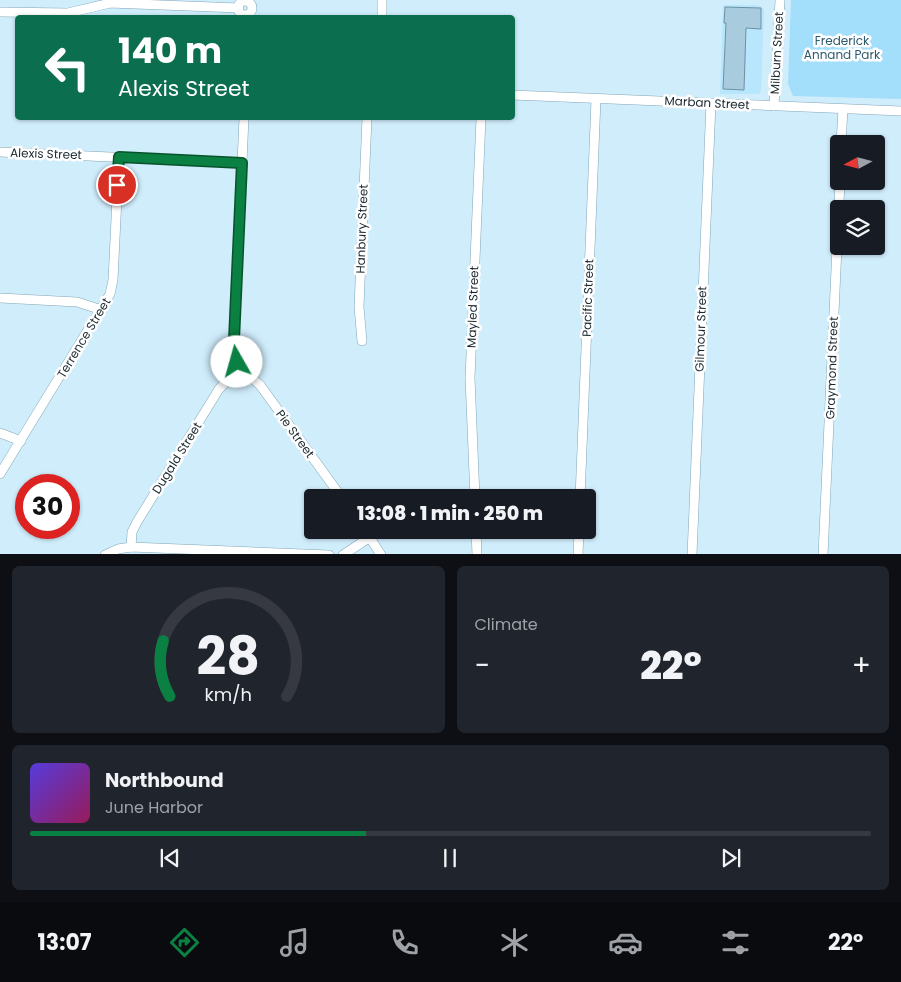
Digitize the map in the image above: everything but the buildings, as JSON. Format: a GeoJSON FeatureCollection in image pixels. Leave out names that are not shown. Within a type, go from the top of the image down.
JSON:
{"type":"FeatureCollection","features":[{"type":"Feature","properties":{"kind":"street"},"geometry":{"type":"LineString","coordinates":[[382,0],[382,15]]}},
{"type":"Feature","properties":{"kind":"street","name":"Milburn Street"},"geometry":{"type":"LineString","coordinates":[[774,106],[780,0]]}},
{"type":"Feature","properties":{"kind":"street"},"geometry":{"type":"LineString","coordinates":[[239,8],[242,2],[248,1],[252,9],[249,15]]}},
{"type":"Feature","properties":{"kind":"street"},"geometry":{"type":"LineString","coordinates":[[0,12],[68,13],[126,2],[239,8]]}},
{"type":"Feature","properties":{"kind":"street"},"geometry":{"type":"LineString","coordinates":[[239,8],[242,14],[245,15]]}},
{"type":"Feature","properties":{"kind":"street","name":"Marban Street"},"geometry":{"type":"LineString","coordinates":[[515,95],[901,111]]}},
{"type":"Feature","properties":{"kind":"street","name":"Pacific Street"},"geometry":{"type":"LineString","coordinates":[[580,489],[596,98]]}},
{"type":"Feature","properties":{"kind":"street","name":"Gilmour Street"},"geometry":{"type":"LineString","coordinates":[[692,554],[711,103]]}},
{"type":"Feature","properties":{"kind":"street"},"geometry":{"type":"LineString","coordinates":[[842,135],[843,108]]}},
{"type":"Feature","properties":{"kind":"street"},"geometry":{"type":"LineString","coordinates":[[237,362],[234,340],[244,120]]}},
{"type":"Feature","properties":{"kind":"street","name":"Hanbury Street"},"geometry":{"type":"LineString","coordinates":[[362,341],[359,313],[367,120]]}},
{"type":"Feature","properties":{"kind":"street","name":"Mayled Street"},"geometry":{"type":"LineString","coordinates":[[475,489],[470,378],[481,120]]}},
{"type":"Feature","properties":{"kind":"street","name":"Alexis Street"},"geometry":{"type":"LineString","coordinates":[[0,152],[242,163]]}},
{"type":"Feature","properties":{"kind":"street","name":"Terrence Street"},"geometry":{"type":"LineString","coordinates":[[0,474],[102,310],[110,294],[113,280],[119,157]]}},
{"type":"Feature","properties":{"kind":"street","name":"Graymond Street"},"geometry":{"type":"LineString","coordinates":[[824,554],[840,190]]}},
{"type":"Feature","properties":{"kind":"street"},"geometry":{"type":"LineString","coordinates":[[0,298],[77,302],[102,310]]}},
{"type":"Feature","properties":{"kind":"street"},"geometry":{"type":"LineString","coordinates":[[237,362],[244,364],[246,373],[240,378],[233,375],[231,368],[237,362]]}},
{"type":"Feature","properties":{"kind":"street","name":"Pie Street"},"geometry":{"type":"LineString","coordinates":[[246,373],[260,385],[335,489]]}},
{"type":"Feature","properties":{"kind":"street","name":"Dugald Street"},"geometry":{"type":"LineString","coordinates":[[131,547],[132,532],[137,522],[219,389],[233,375]]}},
{"type":"Feature","properties":{"kind":"street"},"geometry":{"type":"LineString","coordinates":[[0,433],[21,440]]}},
{"type":"Feature","properties":{"kind":"street"},"geometry":{"type":"LineString","coordinates":[[343,554],[362,539]]}},
{"type":"Feature","properties":{"kind":"street"},"geometry":{"type":"LineString","coordinates":[[371,539],[381,554]]}},
{"type":"Feature","properties":{"kind":"street"},"geometry":{"type":"LineString","coordinates":[[476,539],[477,554]]}},
{"type":"Feature","properties":{"kind":"street"},"geometry":{"type":"LineString","coordinates":[[578,554],[579,539]]}},
{"type":"Feature","properties":{"kind":"street"},"geometry":{"type":"LineString","coordinates":[[105,554],[131,547],[329,554]]}},
{"type":"Feature","properties":{"kind":"shaded area"},"geometry":{"type":"Polygon","coordinates":[[[723,5],[756,5],[764,10],[761,90],[759,94],[720,94],[723,5]]]}},
{"type":"Feature","properties":{"kind":"green space","name":"Frederick Annand Park"},"geometry":{"type":"Polygon","coordinates":[[[791,0],[901,0],[901,99],[793,96],[788,84],[791,0]]]}},
{"type":"Feature","properties":{"kind":"route"},"geometry":{"type":"LineString","coordinates":[[117,185],[119,157],[242,163],[234,340],[237,362]]}}]}
